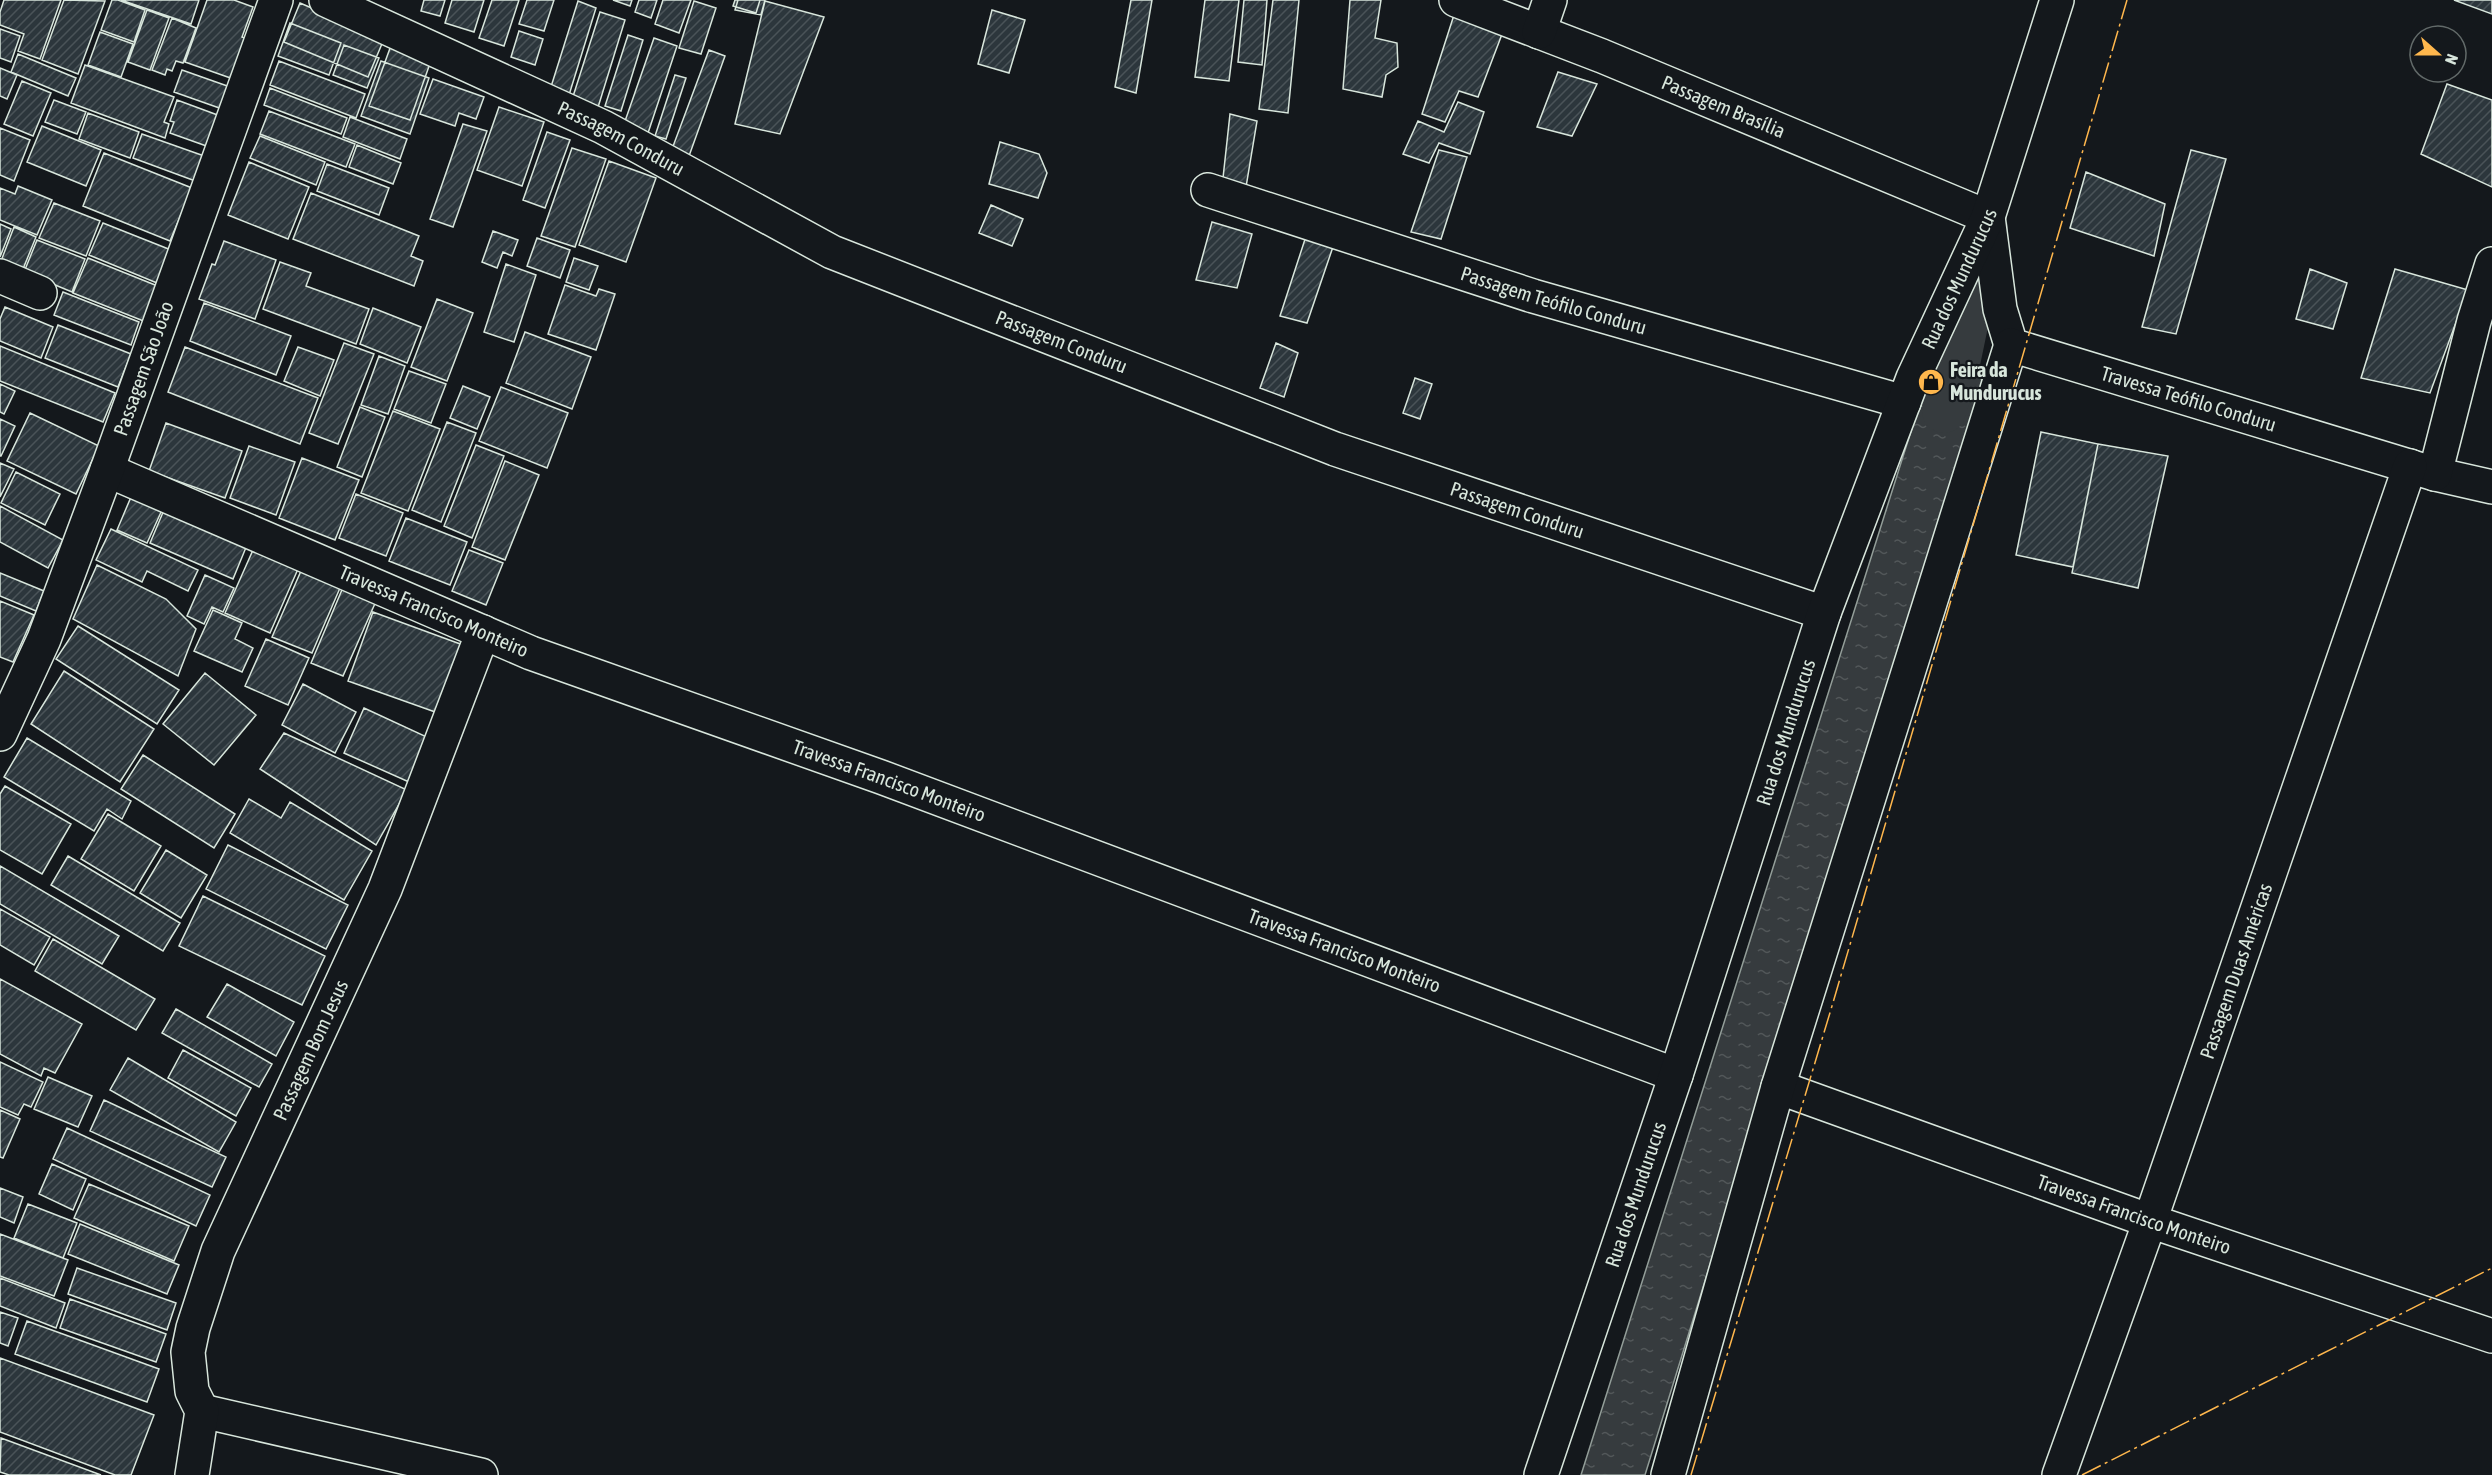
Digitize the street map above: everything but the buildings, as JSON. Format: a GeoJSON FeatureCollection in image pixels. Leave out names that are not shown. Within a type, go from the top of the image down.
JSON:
{"type":"FeatureCollection","features":[{"type":"Feature","properties":{"kind":"street","name":"Passagem São João"},"geometry":{"type":"LineString","coordinates":[[0,734],[44,639],[276,0]]}},
{"type":"Feature","properties":{"kind":"street","name":"Passagem Conduru"},"geometry":{"type":"LineString","coordinates":[[326,0],[603,127],[832,252],[1335,449],[1824,613]]}},
{"type":"Feature","properties":{"kind":"street","name":"Passagem Brasília"},"geometry":{"type":"LineString","coordinates":[[1456,0],[1988,217]]}},
{"type":"Feature","properties":{"kind":"street"},"geometry":{"type":"LineString","coordinates":[[1539,32],[1550,0]]}},
{"type":"Feature","properties":{"kind":"street","name":"Rua dos Mundurucus"},"geometry":{"type":"LineString","coordinates":[[1541,1475],[1676,1075],[1824,613],[1904,402],[1988,217],[2057,0]]}},
{"type":"Feature","properties":{"kind":"street","name":"Passagem Teófilo Conduru"},"geometry":{"type":"LineString","coordinates":[[1208,190],[1533,296],[1904,402]]}},
{"type":"Feature","properties":{"kind":"street"},"geometry":{"type":"LineString","coordinates":[[1668,1475],[1778,1087],[2011,345],[2000,309],[1988,217]]}},
{"type":"Feature","properties":{"kind":"street"},"geometry":{"type":"LineString","coordinates":[[2423,470],[2492,264]]}},
{"type":"Feature","properties":{"kind":"street"},"geometry":{"type":"LineString","coordinates":[[0,276],[39,293]]}},
{"type":"Feature","properties":{"kind":"street","name":"Travessa Teófilo Conduru"},"geometry":{"type":"LineString","coordinates":[[2011,345],[2423,470],[2492,487]]}},
{"type":"Feature","properties":{"kind":"street","name":"Travessa Francisco Monteiro"},"geometry":{"type":"LineString","coordinates":[[107,470],[531,653],[880,777],[1676,1075]]}},
{"type":"Feature","properties":{"kind":"street","name":"Passagem Duas Américas"},"geometry":{"type":"LineString","coordinates":[[2059,1475],[2423,470]]}},
{"type":"Feature","properties":{"kind":"street","name":"Passagem Bom Jesus"},"geometry":{"type":"LineString","coordinates":[[202,1411],[192,1391],[188,1352],[193,1328],[218,1251],[385,889],[483,632]]}},
{"type":"Feature","properties":{"kind":"street","name":"Travessa Francisco Monteiro"},"geometry":{"type":"LineString","coordinates":[[1778,1087],[2150,1221],[2492,1336]]}},
{"type":"Feature","properties":{"kind":"street"},"geometry":{"type":"LineString","coordinates":[[192,1475],[202,1411],[481,1475]]}},
{"type":"Feature","properties":{"kind":"water"},"geometry":{"type":"Polygon","coordinates":[[[1937,349],[1966,356],[1983,382],[1645,1475],[1581,1475],[1937,349]]]}},
{"type":"Feature","properties":{"kind":"waterway"},"geometry":{"type":"LineString","coordinates":[[1944,411],[1956,373],[1986,228]]}},
{"type":"Feature","properties":{"kind":"power"},"geometry":{"type":"LineString","coordinates":[[1691,1475],[1832,1006],[2127,0]]}},
{"type":"Feature","properties":{"kind":"power"},"geometry":{"type":"LineString","coordinates":[[2082,1475],[2492,1268]]}},
{"type":"Feature","properties":{"kind":"place","name":"Feira da Mundurucus"},"geometry":{"type":"Point","coordinates":[1931,382]}}]}
